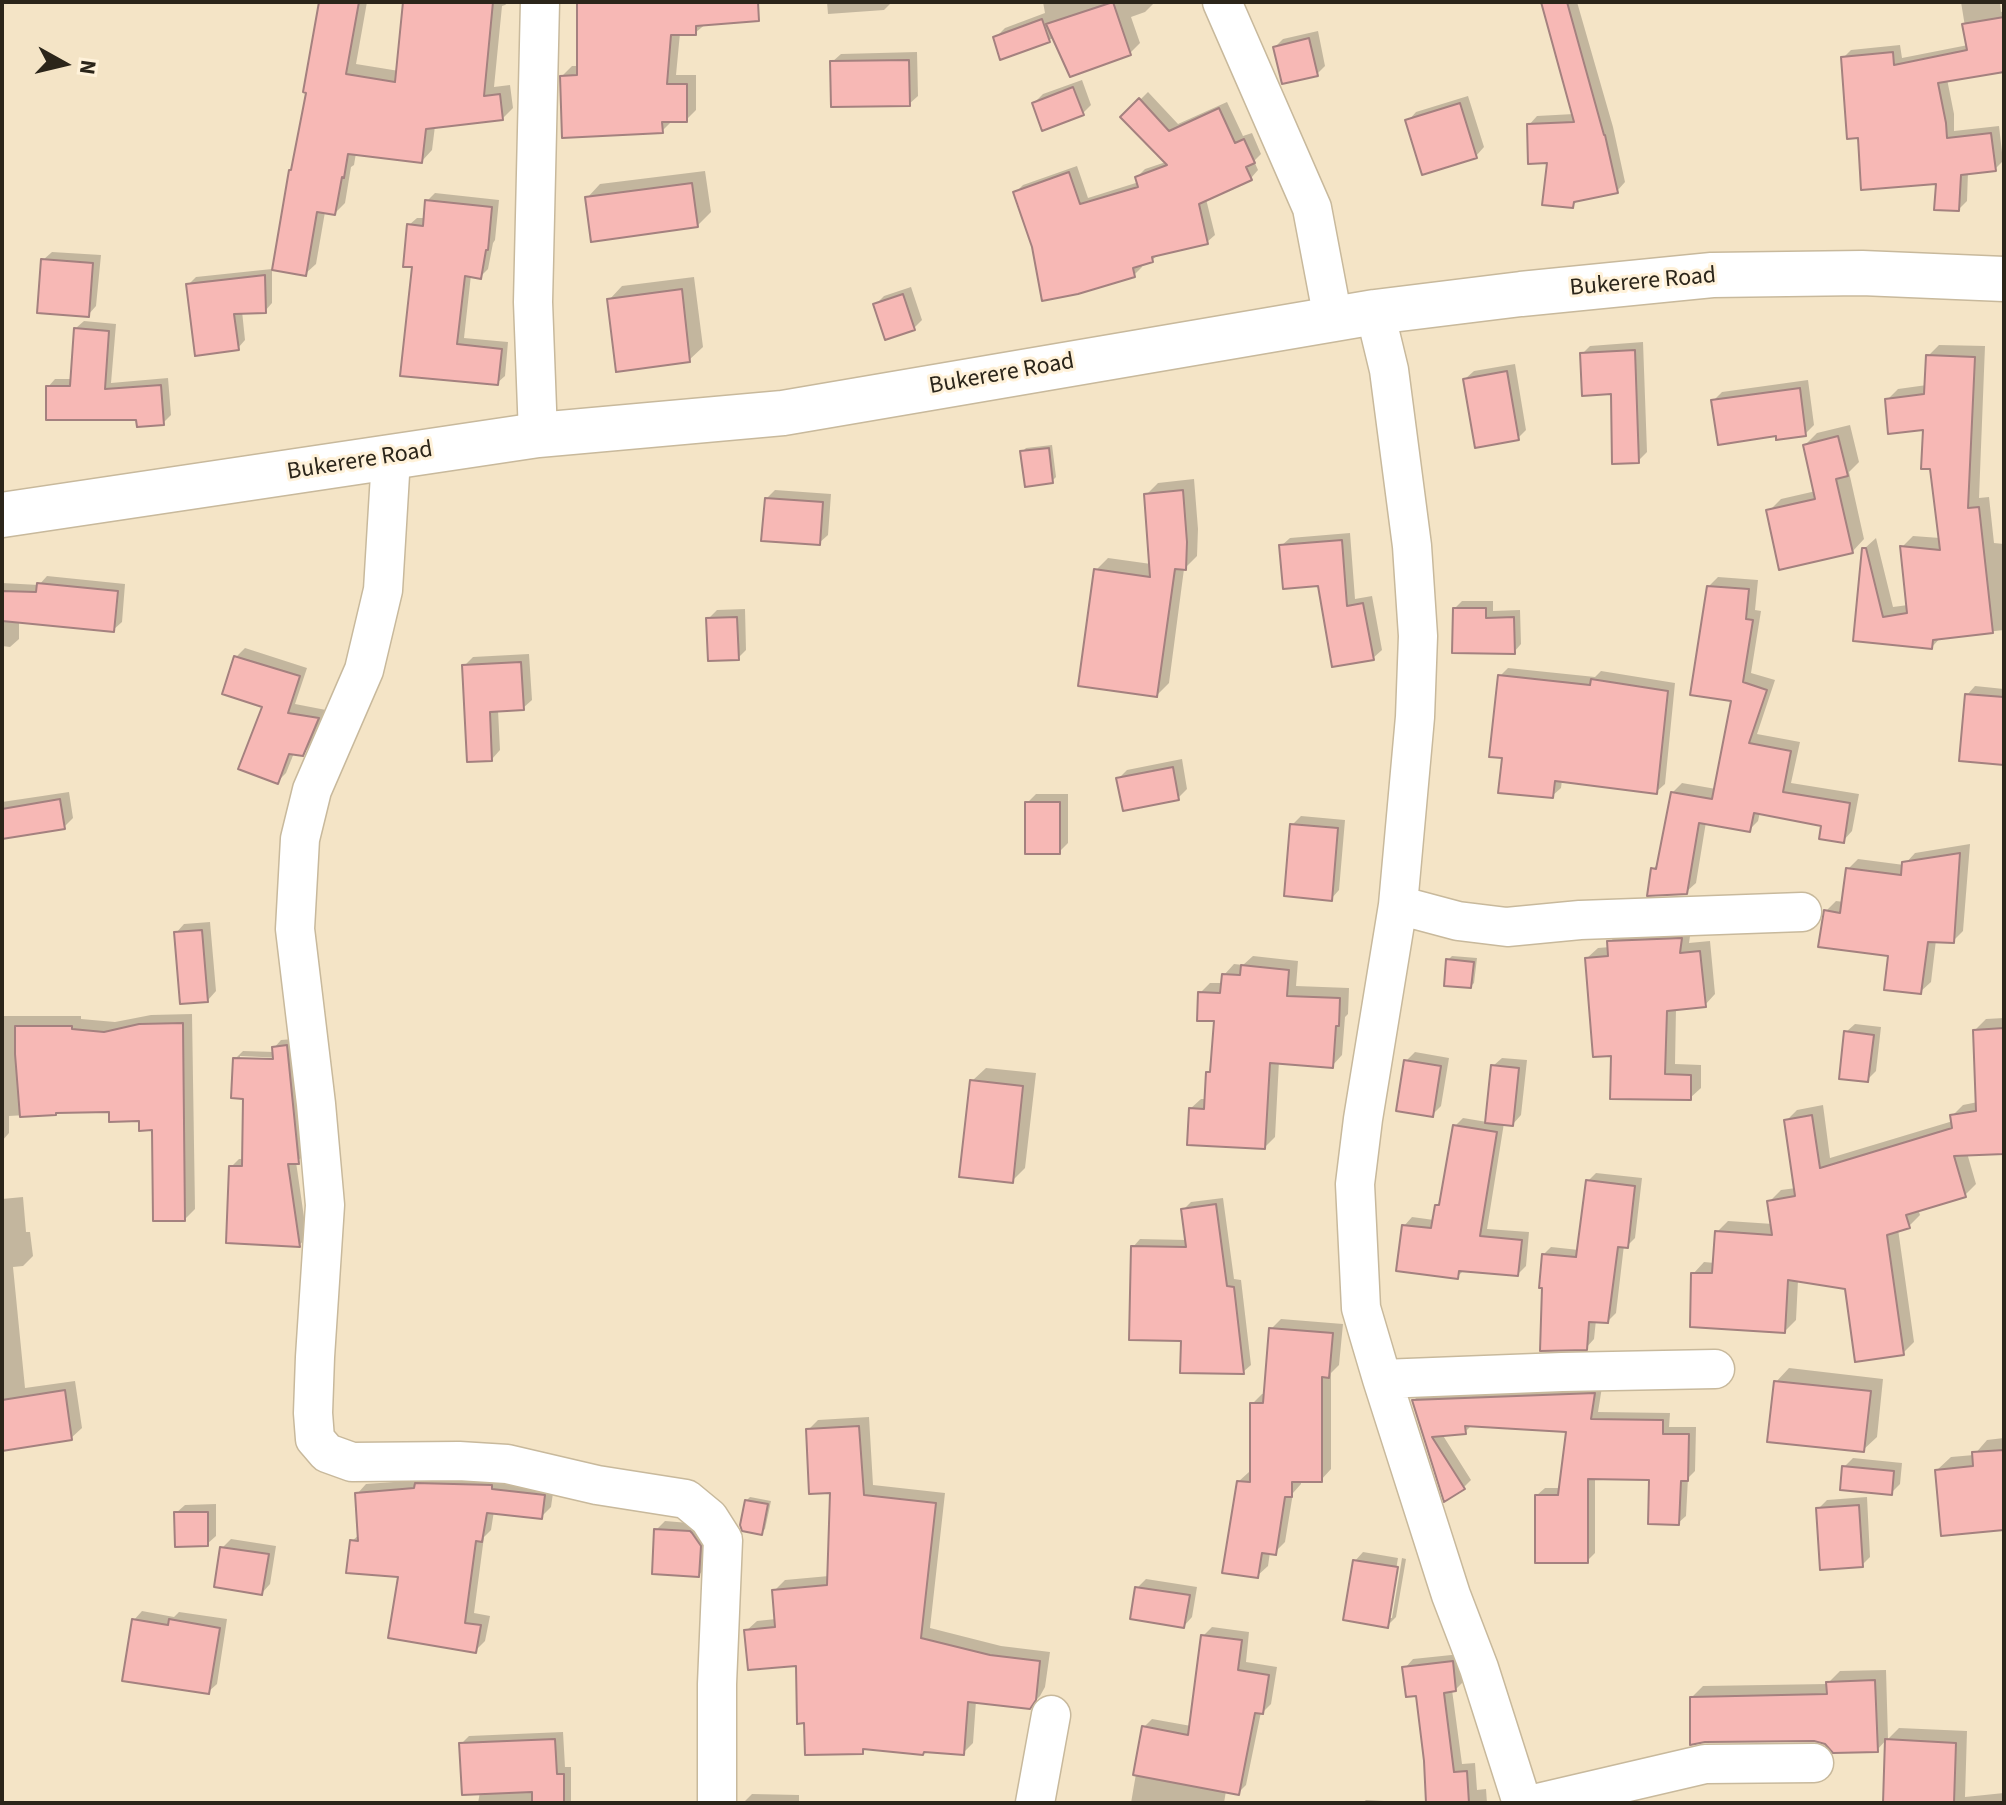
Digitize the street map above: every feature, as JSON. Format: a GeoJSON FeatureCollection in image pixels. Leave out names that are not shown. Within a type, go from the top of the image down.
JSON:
{"type":"FeatureCollection","features":[{"type":"Feature","properties":{"kind":"main road","name":"Bukerere Road"},"geometry":{"type":"LineString","coordinates":[[2,515],[538,435],[783,413],[1354,316],[1521,294],[1712,275],[1862,273],[2004,279]]}},
{"type":"Feature","properties":{"kind":"street"},"geometry":{"type":"LineString","coordinates":[[538,435],[533,302],[540,2]]}},
{"type":"Feature","properties":{"kind":"street"},"geometry":{"type":"LineString","coordinates":[[1222,2],[1312,208],[1354,316],[1389,370],[1412,546],[1418,636],[1415,717],[1398,905],[1355,1184],[1361,1308],[1451,1595],[1479,1668],[1522,1803]]}},
{"type":"Feature","properties":{"kind":"street"},"geometry":{"type":"LineString","coordinates":[[391,458],[383,590],[364,670],[312,790],[300,839],[295,929],[325,1205],[314,1371],[315,1439],[327,1453],[352,1462],[507,1464],[597,1485],[686,1499],[709,1518],[723,1540],[717,1684],[717,1803]]}},
{"type":"Feature","properties":{"kind":"street"},"geometry":{"type":"LineString","coordinates":[[1398,905],[1458,921],[1507,927],[1580,920],[1802,912]]}},
{"type":"Feature","properties":{"kind":"street"},"geometry":{"type":"LineString","coordinates":[[1382,1379],[1715,1369]]}},
{"type":"Feature","properties":{"kind":"street"},"geometry":{"type":"LineString","coordinates":[[1035,1803],[1051,1715]]}},
{"type":"Feature","properties":{"kind":"street"},"geometry":{"type":"LineString","coordinates":[[1538,1803],[1705,1764],[1814,1763]]}},
{"type":"Feature","properties":{"kind":"building"},"geometry":{"type":"Polygon","coordinates":[[[319,2],[359,2],[346,74],[395,82],[403,2],[493,2],[484,96],[500,94],[503,120],[426,129],[422,163],[348,154],[335,215],[317,212],[306,276],[272,270],[306,93],[303,92],[319,2]]]}},
{"type":"Feature","properties":{"kind":"building"},"geometry":{"type":"Polygon","coordinates":[[[577,2],[758,2],[759,21],[696,26],[696,35],[671,35],[667,84],[687,84],[687,122],[662,122],[663,133],[562,138],[560,76],[577,75],[577,2]]]}},
{"type":"Feature","properties":{"kind":"building"},"geometry":{"type":"Polygon","coordinates":[[[1113,2],[1131,55],[1070,77],[1046,24],[1113,2]]]}},
{"type":"Feature","properties":{"kind":"building"},"geometry":{"type":"Polygon","coordinates":[[[1541,2],[1567,2],[1605,135],[1618,193],[1574,202],[1573,208],[1542,205],[1547,163],[1528,164],[1527,124],[1574,122],[1541,2]]]}},
{"type":"Feature","properties":{"kind":"building"},"geometry":{"type":"Polygon","coordinates":[[[2004,17],[2004,72],[1938,83],[1947,138],[1991,133],[1996,171],[1961,175],[1959,211],[1934,210],[1936,184],[1861,190],[1858,138],[1847,139],[1841,57],[1893,52],[1894,65],[1967,50],[1962,24],[2004,17]]]}},
{"type":"Feature","properties":{"kind":"building"},"geometry":{"type":"Polygon","coordinates":[[[1042,19],[1050,42],[1000,60],[993,37],[1042,19]]]}},
{"type":"Feature","properties":{"kind":"building"},"geometry":{"type":"Polygon","coordinates":[[[1309,38],[1318,76],[1282,84],[1273,47],[1309,38]]]}},
{"type":"Feature","properties":{"kind":"building"},"geometry":{"type":"Polygon","coordinates":[[[909,60],[910,106],[831,107],[830,61],[909,60]]]}},
{"type":"Feature","properties":{"kind":"building"},"geometry":{"type":"Polygon","coordinates":[[[1073,87],[1084,115],[1042,131],[1032,103],[1073,87]]]}},
{"type":"Feature","properties":{"kind":"building"},"geometry":{"type":"Polygon","coordinates":[[[1139,98],[1169,131],[1219,108],[1235,143],[1244,139],[1255,163],[1246,167],[1252,180],[1199,204],[1208,244],[1152,257],[1153,262],[1133,268],[1135,277],[1042,301],[1032,247],[1013,192],[1069,172],[1080,204],[1138,187],[1135,177],[1167,165],[1120,117],[1139,98]]]}},
{"type":"Feature","properties":{"kind":"building"},"geometry":{"type":"Polygon","coordinates":[[[1460,103],[1477,158],[1422,175],[1405,120],[1460,103]]]}},
{"type":"Feature","properties":{"kind":"building"},"geometry":{"type":"Polygon","coordinates":[[[692,183],[698,227],[591,242],[585,197],[692,183]]]}},
{"type":"Feature","properties":{"kind":"building"},"geometry":{"type":"Polygon","coordinates":[[[425,200],[492,207],[488,250],[481,279],[465,276],[457,344],[502,349],[498,385],[400,376],[412,267],[403,267],[407,224],[423,226],[425,200]]]}},
{"type":"Feature","properties":{"kind":"building"},"geometry":{"type":"Polygon","coordinates":[[[41,259],[93,263],[89,317],[37,313],[41,259]]]}},
{"type":"Feature","properties":{"kind":"building"},"geometry":{"type":"Polygon","coordinates":[[[265,275],[266,313],[234,314],[239,350],[195,356],[186,284],[265,275]]]}},
{"type":"Feature","properties":{"kind":"building"},"geometry":{"type":"Polygon","coordinates":[[[682,289],[690,362],[616,372],[607,299],[682,289]]]}},
{"type":"Feature","properties":{"kind":"building"},"geometry":{"type":"Polygon","coordinates":[[[903,294],[915,330],[885,340],[873,304],[903,294]]]}},
{"type":"Feature","properties":{"kind":"building"},"geometry":{"type":"Polygon","coordinates":[[[74,328],[109,331],[105,389],[161,385],[164,425],[137,427],[136,420],[46,420],[46,386],[70,386],[74,328]]]}},
{"type":"Feature","properties":{"kind":"building"},"geometry":{"type":"Polygon","coordinates":[[[1635,350],[1639,463],[1612,464],[1611,394],[1582,396],[1580,353],[1635,350]]]}},
{"type":"Feature","properties":{"kind":"building"},"geometry":{"type":"Polygon","coordinates":[[[1926,355],[1975,357],[1968,508],[1979,507],[1993,633],[1933,640],[1932,649],[1853,641],[1862,548],[1866,548],[1883,617],[1907,613],[1900,546],[1940,550],[1930,469],[1921,469],[1923,430],[1888,434],[1885,399],[1924,394],[1926,355]]]}},
{"type":"Feature","properties":{"kind":"building"},"geometry":{"type":"Polygon","coordinates":[[[1507,371],[1519,440],[1475,448],[1463,379],[1507,371]]]}},
{"type":"Feature","properties":{"kind":"building"},"geometry":{"type":"Polygon","coordinates":[[[1800,388],[1806,436],[1776,440],[1776,436],[1718,445],[1711,400],[1800,388]]]}},
{"type":"Feature","properties":{"kind":"building"},"geometry":{"type":"Polygon","coordinates":[[[1838,436],[1848,476],[1836,479],[1853,553],[1779,570],[1766,510],[1815,499],[1803,445],[1838,436]]]}},
{"type":"Feature","properties":{"kind":"building"},"geometry":{"type":"Polygon","coordinates":[[[1049,448],[1053,483],[1025,487],[1020,451],[1049,448]]]}},
{"type":"Feature","properties":{"kind":"building"},"geometry":{"type":"Polygon","coordinates":[[[1183,490],[1186,570],[1175,569],[1157,697],[1078,686],[1094,569],[1150,577],[1144,494],[1183,490]]]}},
{"type":"Feature","properties":{"kind":"building"},"geometry":{"type":"Polygon","coordinates":[[[765,498],[823,502],[820,545],[761,541],[765,498]]]}},
{"type":"Feature","properties":{"kind":"building"},"geometry":{"type":"Polygon","coordinates":[[[1342,540],[1347,606],[1363,603],[1374,660],[1332,667],[1318,586],[1283,589],[1279,545],[1342,540]]]}},
{"type":"Feature","properties":{"kind":"building"},"geometry":{"type":"Polygon","coordinates":[[[37,583],[118,591],[114,632],[2,621],[2,591],[36,592],[37,583]]]}},
{"type":"Feature","properties":{"kind":"building"},"geometry":{"type":"Polygon","coordinates":[[[1707,586],[1749,589],[1746,619],[1753,620],[1743,682],[1767,690],[1749,743],[1791,751],[1783,792],[1850,803],[1844,843],[1819,839],[1821,826],[1754,813],[1750,832],[1699,823],[1687,894],[1647,896],[1651,868],[1656,869],[1671,792],[1712,799],[1731,701],[1690,695],[1707,586]]]}},
{"type":"Feature","properties":{"kind":"building"},"geometry":{"type":"Polygon","coordinates":[[[1453,608],[1486,608],[1486,618],[1514,617],[1515,654],[1452,653],[1453,608]]]}},
{"type":"Feature","properties":{"kind":"building"},"geometry":{"type":"Polygon","coordinates":[[[737,617],[739,660],[708,661],[706,618],[737,617]]]}},
{"type":"Feature","properties":{"kind":"building"},"geometry":{"type":"Polygon","coordinates":[[[234,656],[300,676],[288,713],[319,718],[303,756],[289,754],[278,784],[238,769],[262,707],[222,694],[234,656]]]}},
{"type":"Feature","properties":{"kind":"building"},"geometry":{"type":"Polygon","coordinates":[[[521,662],[524,710],[490,712],[492,761],[467,762],[462,665],[521,662]]]}},
{"type":"Feature","properties":{"kind":"building"},"geometry":{"type":"Polygon","coordinates":[[[1498,675],[1590,685],[1591,679],[1668,691],[1657,794],[1555,781],[1553,798],[1498,793],[1502,758],[1489,757],[1498,675]]]}},
{"type":"Feature","properties":{"kind":"building"},"geometry":{"type":"Polygon","coordinates":[[[1965,694],[2004,697],[2004,765],[1959,761],[1965,694]]]}},
{"type":"Feature","properties":{"kind":"building"},"geometry":{"type":"Polygon","coordinates":[[[1173,767],[1179,800],[1123,811],[1116,778],[1173,767]]]}},
{"type":"Feature","properties":{"kind":"building"},"geometry":{"type":"Polygon","coordinates":[[[60,799],[65,829],[2,839],[2,809],[60,799]]]}},
{"type":"Feature","properties":{"kind":"building"},"geometry":{"type":"Polygon","coordinates":[[[1025,802],[1060,802],[1060,854],[1025,854],[1025,802]]]}},
{"type":"Feature","properties":{"kind":"building"},"geometry":{"type":"Polygon","coordinates":[[[1290,824],[1338,828],[1332,901],[1284,896],[1290,824]]]}},
{"type":"Feature","properties":{"kind":"building"},"geometry":{"type":"Polygon","coordinates":[[[1960,853],[1954,943],[1928,942],[1921,994],[1884,990],[1888,956],[1818,947],[1824,910],[1840,913],[1846,868],[1901,875],[1902,862],[1960,853]]]}},
{"type":"Feature","properties":{"kind":"building"},"geometry":{"type":"Polygon","coordinates":[[[202,930],[208,1002],[180,1004],[174,932],[202,930]]]}},
{"type":"Feature","properties":{"kind":"building"},"geometry":{"type":"Polygon","coordinates":[[[1682,938],[1680,953],[1700,951],[1706,1007],[1667,1011],[1665,1074],[1691,1075],[1691,1100],[1610,1099],[1611,1056],[1593,1057],[1585,958],[1608,956],[1607,941],[1682,938]]]}},
{"type":"Feature","properties":{"kind":"building"},"geometry":{"type":"Polygon","coordinates":[[[1446,959],[1474,962],[1471,988],[1444,986],[1446,959]]]}},
{"type":"Feature","properties":{"kind":"building"},"geometry":{"type":"Polygon","coordinates":[[[1241,965],[1289,970],[1287,996],[1340,998],[1333,1068],[1270,1063],[1265,1149],[1187,1145],[1189,1108],[1204,1109],[1214,1021],[1197,1021],[1198,992],[1220,993],[1222,974],[1240,975],[1241,965]]]}},
{"type":"Feature","properties":{"kind":"building"},"geometry":{"type":"Polygon","coordinates":[[[183,1023],[185,1221],[153,1221],[152,1130],[139,1131],[139,1121],[109,1122],[109,1112],[20,1117],[15,1026],[72,1026],[72,1029],[104,1032],[139,1024],[183,1023]]]}},
{"type":"Feature","properties":{"kind":"building"},"geometry":{"type":"Polygon","coordinates":[[[2004,1028],[2004,1154],[1954,1156],[1966,1197],[1906,1215],[1910,1228],[1887,1235],[1904,1355],[1855,1362],[1845,1289],[1788,1280],[1785,1333],[1690,1327],[1691,1273],[1712,1273],[1715,1231],[1772,1235],[1767,1201],[1795,1196],[1784,1120],[1812,1115],[1820,1168],[1952,1128],[1950,1115],[1976,1111],[1973,1030],[2004,1028]]]}},
{"type":"Feature","properties":{"kind":"building"},"geometry":{"type":"Polygon","coordinates":[[[1844,1031],[1874,1035],[1868,1082],[1839,1079],[1844,1031]]]}},
{"type":"Feature","properties":{"kind":"building"},"geometry":{"type":"Polygon","coordinates":[[[287,1045],[299,1164],[288,1164],[300,1247],[226,1243],[229,1166],[242,1166],[243,1099],[231,1098],[233,1058],[273,1059],[272,1047],[287,1045]]]}},
{"type":"Feature","properties":{"kind":"building"},"geometry":{"type":"Polygon","coordinates":[[[1404,1060],[1441,1066],[1433,1117],[1396,1111],[1404,1060]]]}},
{"type":"Feature","properties":{"kind":"building"},"geometry":{"type":"Polygon","coordinates":[[[1491,1065],[1519,1068],[1513,1126],[1485,1123],[1491,1065]]]}},
{"type":"Feature","properties":{"kind":"building"},"geometry":{"type":"Polygon","coordinates":[[[970,1080],[1023,1086],[1013,1183],[959,1177],[970,1080]]]}},
{"type":"Feature","properties":{"kind":"building"},"geometry":{"type":"Polygon","coordinates":[[[1453,1125],[1497,1132],[1480,1236],[1522,1240],[1518,1276],[1459,1271],[1458,1279],[1396,1271],[1402,1225],[1431,1228],[1435,1205],[1439,1205],[1453,1125]]]}},
{"type":"Feature","properties":{"kind":"building"},"geometry":{"type":"Polygon","coordinates":[[[1586,1180],[1635,1186],[1628,1248],[1618,1247],[1608,1323],[1589,1322],[1587,1350],[1540,1351],[1542,1254],[1576,1257],[1586,1180]]]}},
{"type":"Feature","properties":{"kind":"building"},"geometry":{"type":"Polygon","coordinates":[[[1216,1204],[1227,1286],[1234,1287],[1244,1374],[1180,1373],[1181,1341],[1129,1340],[1131,1246],[1186,1247],[1181,1209],[1216,1204]]]}},
{"type":"Feature","properties":{"kind":"building"},"geometry":{"type":"Polygon","coordinates":[[[1269,1328],[1333,1333],[1329,1378],[1322,1377],[1322,1482],[1292,1482],[1292,1497],[1285,1497],[1276,1555],[1262,1553],[1258,1578],[1222,1573],[1237,1481],[1250,1482],[1250,1403],[1263,1403],[1269,1328]]]}},
{"type":"Feature","properties":{"kind":"building"},"geometry":{"type":"Polygon","coordinates":[[[1774,1381],[1871,1391],[1864,1452],[1767,1442],[1774,1381]]]}},
{"type":"Feature","properties":{"kind":"building"},"geometry":{"type":"Polygon","coordinates":[[[65,1390],[72,1440],[2,1451],[2,1400],[65,1390]]]}},
{"type":"Feature","properties":{"kind":"building"},"geometry":{"type":"Polygon","coordinates":[[[1595,1393],[1591,1419],[1663,1420],[1663,1434],[1689,1434],[1688,1481],[1681,1481],[1679,1525],[1648,1524],[1649,1480],[1588,1479],[1588,1563],[1535,1563],[1535,1495],[1558,1495],[1566,1432],[1465,1426],[1466,1434],[1432,1437],[1465,1489],[1444,1502],[1412,1400],[1595,1393]]]}},
{"type":"Feature","properties":{"kind":"building"},"geometry":{"type":"Polygon","coordinates":[[[859,1426],[864,1495],[936,1503],[921,1638],[990,1655],[1040,1661],[1036,1700],[1030,1709],[968,1702],[964,1755],[924,1752],[923,1755],[863,1749],[863,1754],[805,1755],[804,1723],[797,1724],[796,1666],[748,1670],[744,1630],[775,1627],[772,1590],[827,1585],[830,1493],[809,1494],[806,1429],[859,1426]]]}},
{"type":"Feature","properties":{"kind":"building"},"geometry":{"type":"Polygon","coordinates":[[[2004,1450],[2004,1530],[1941,1536],[1935,1470],[1973,1466],[1972,1452],[2004,1450]]]}},
{"type":"Feature","properties":{"kind":"building"},"geometry":{"type":"Polygon","coordinates":[[[1842,1466],[1894,1471],[1892,1495],[1840,1490],[1842,1466]]]}},
{"type":"Feature","properties":{"kind":"building"},"geometry":{"type":"Polygon","coordinates":[[[415,1483],[492,1485],[492,1489],[545,1495],[542,1519],[487,1513],[482,1542],[476,1541],[465,1623],[481,1625],[476,1653],[388,1638],[398,1577],[346,1573],[350,1540],[358,1541],[355,1493],[414,1488],[415,1483]]]}},
{"type":"Feature","properties":{"kind":"building"},"geometry":{"type":"Polygon","coordinates":[[[745,1500],[768,1504],[762,1535],[742,1531],[740,1525],[745,1500]]]}},
{"type":"Feature","properties":{"kind":"building"},"geometry":{"type":"Polygon","coordinates":[[[1859,1505],[1863,1567],[1820,1570],[1816,1508],[1859,1505]]]}},
{"type":"Feature","properties":{"kind":"building"},"geometry":{"type":"Polygon","coordinates":[[[174,1512],[208,1512],[208,1546],[175,1547],[174,1512]]]}},
{"type":"Feature","properties":{"kind":"building"},"geometry":{"type":"Polygon","coordinates":[[[654,1529],[692,1533],[701,1546],[699,1577],[652,1574],[654,1529]]]}},
{"type":"Feature","properties":{"kind":"building"},"geometry":{"type":"Polygon","coordinates":[[[220,1547],[269,1554],[262,1595],[214,1587],[220,1547]]]}},
{"type":"Feature","properties":{"kind":"building"},"geometry":{"type":"Polygon","coordinates":[[[1353,1560],[1398,1567],[1388,1628],[1343,1620],[1353,1560]]]}},
{"type":"Feature","properties":{"kind":"building"},"geometry":{"type":"Polygon","coordinates":[[[1135,1587],[1190,1595],[1184,1628],[1130,1619],[1135,1587]]]}},
{"type":"Feature","properties":{"kind":"building"},"geometry":{"type":"Polygon","coordinates":[[[132,1619],[168,1625],[169,1619],[220,1628],[209,1694],[122,1681],[132,1619]]]}},
{"type":"Feature","properties":{"kind":"building"},"geometry":{"type":"Polygon","coordinates":[[[1201,1635],[1242,1640],[1238,1670],[1269,1675],[1263,1714],[1255,1713],[1239,1795],[1133,1775],[1142,1726],[1188,1735],[1201,1635]]]}},
{"type":"Feature","properties":{"kind":"building"},"geometry":{"type":"Polygon","coordinates":[[[1453,1661],[1456,1691],[1444,1693],[1454,1772],[1467,1771],[1469,1803],[1426,1803],[1416,1696],[1406,1697],[1402,1667],[1453,1661]]]}},
{"type":"Feature","properties":{"kind":"building"},"geometry":{"type":"Polygon","coordinates":[[[1875,1680],[1878,1752],[1833,1753],[1825,1744],[1814,1741],[1705,1742],[1690,1745],[1690,1697],[1827,1694],[1826,1682],[1875,1680]]]}},
{"type":"Feature","properties":{"kind":"building"},"geometry":{"type":"Polygon","coordinates":[[[555,1739],[557,1774],[564,1774],[564,1803],[532,1803],[532,1792],[462,1795],[459,1743],[555,1739]]]}},
{"type":"Feature","properties":{"kind":"building"},"geometry":{"type":"Polygon","coordinates":[[[1885,1739],[1956,1743],[1954,1803],[1883,1803],[1885,1739]]]}}]}
